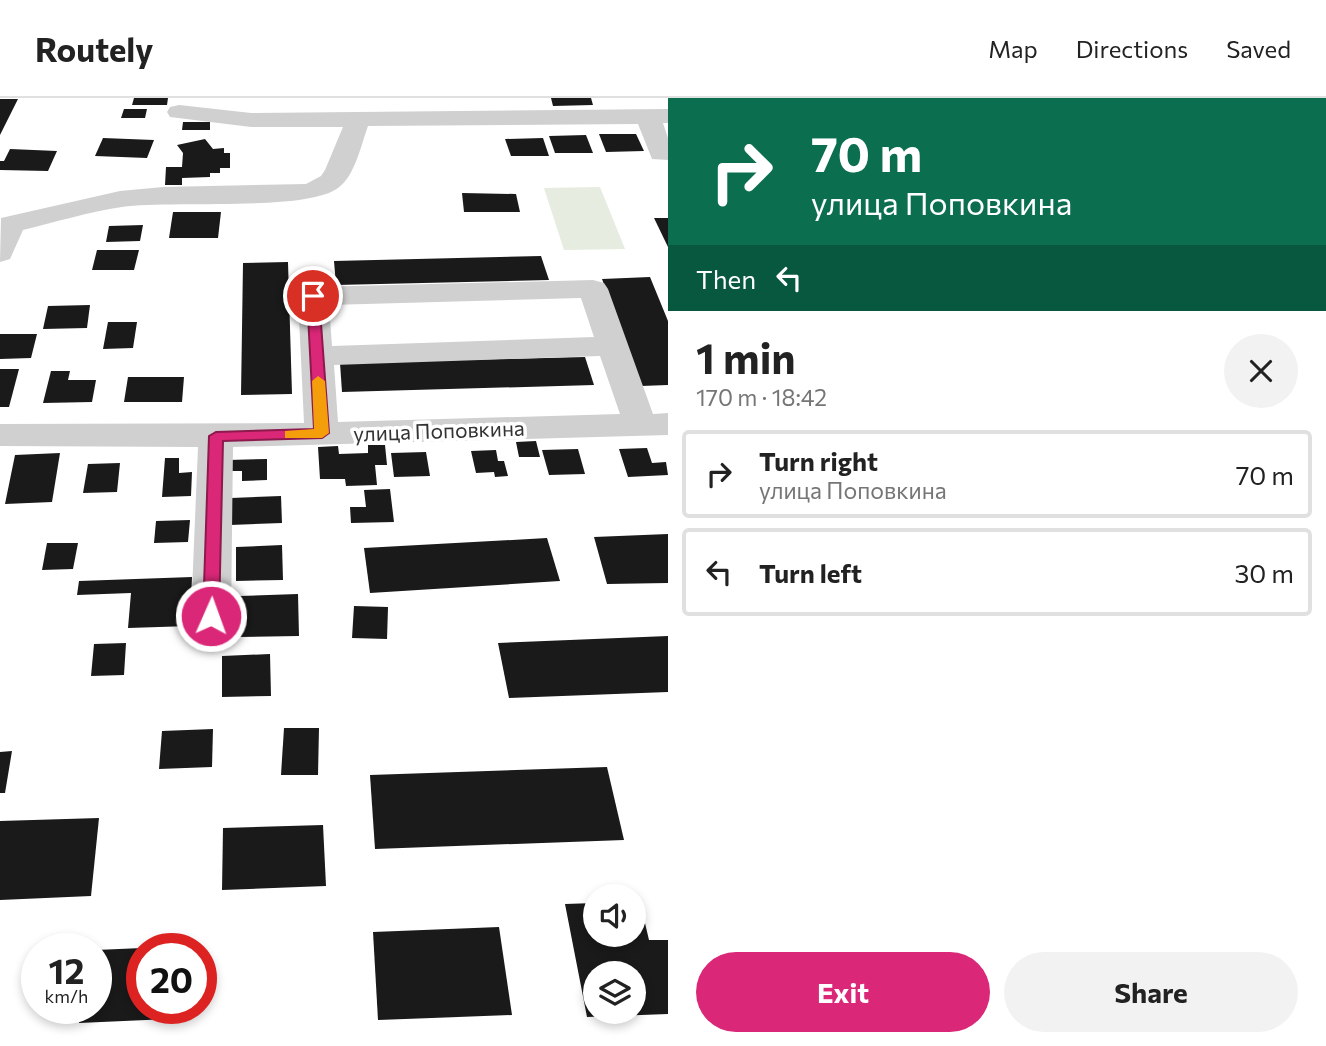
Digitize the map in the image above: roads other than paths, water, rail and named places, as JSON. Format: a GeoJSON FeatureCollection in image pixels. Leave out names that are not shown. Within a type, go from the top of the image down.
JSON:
{"type":"FeatureCollection","features":[{"type":"Feature","properties":{"kind":"street"},"geometry":{"type":"LineString","coordinates":[[179,112],[251,120],[358,119],[402,109],[658,116],[662,154]]}},
{"type":"Feature","properties":{"kind":"street"},"geometry":{"type":"LineString","coordinates":[[0,253],[11,225],[85,206],[163,195],[283,194],[322,187],[330,182],[338,171],[358,119]]}},
{"type":"Feature","properties":{"kind":"street"},"geometry":{"type":"LineString","coordinates":[[322,433],[313,296],[593,289],[612,346],[654,424]]}},
{"type":"Feature","properties":{"kind":"street"},"geometry":{"type":"LineString","coordinates":[[317,356],[612,346]]}},
{"type":"Feature","properties":{"kind":"street","name":"улица Поповкина"},"geometry":{"type":"LineString","coordinates":[[0,435],[216,436],[654,424]]}},
{"type":"Feature","properties":{"kind":"street"},"geometry":{"type":"LineString","coordinates":[[211,616],[216,436]]}}]}
